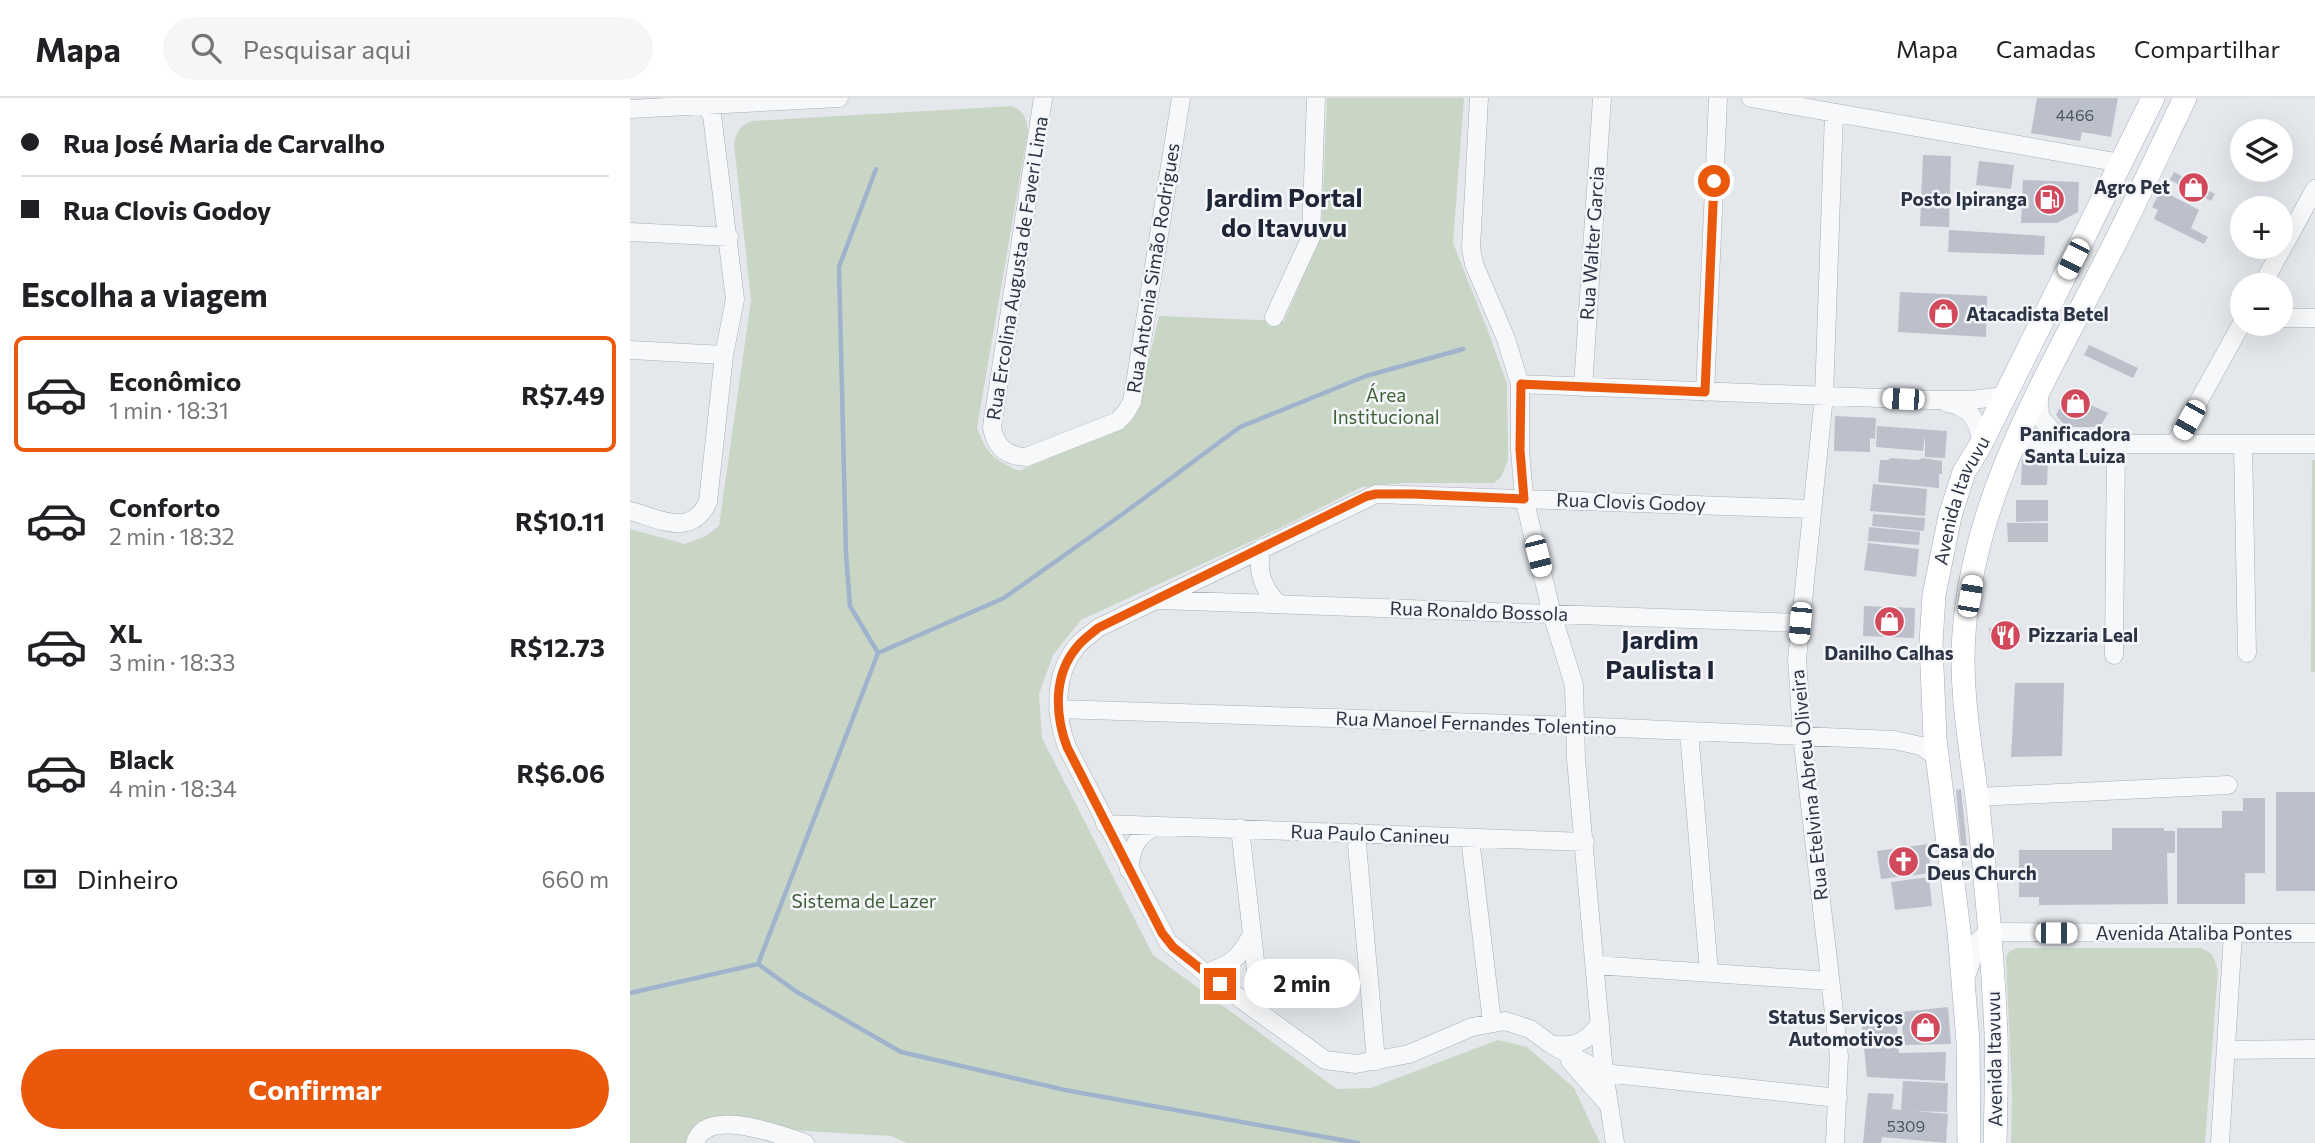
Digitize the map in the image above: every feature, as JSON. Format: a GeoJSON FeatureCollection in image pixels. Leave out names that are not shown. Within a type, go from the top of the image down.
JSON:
{"type":"FeatureCollection","features":[{"type":"Feature","properties":{"kind":"main road","name":"Avenida Itavuvu"},"geometry":{"type":"LineString","coordinates":[[1969,1143],[1968,1042],[1934,718],[1931,643],[1934,595],[1950,516],[1964,472],[1982,431],[2003,396],[2153,98]]}},
{"type":"Feature","properties":{"kind":"main road","name":"Avenida Itavuvu"},"geometry":{"type":"LineString","coordinates":[[1995,1143],[1996,1035],[1989,932],[1963,685],[1964,633],[1980,535],[2014,442],[2127,221],[2185,98]]}},
{"type":"Feature","properties":{"kind":"main road"},"geometry":{"type":"LineString","coordinates":[[2003,396],[2043,382]]}},
{"type":"Feature","properties":{"kind":"main road"},"geometry":{"type":"LineString","coordinates":[[1982,431],[2014,442]]}},
{"type":"Feature","properties":{"kind":"street"},"geometry":{"type":"LineString","coordinates":[[630,108],[703,102],[839,98]]}},
{"type":"Feature","properties":{"kind":"street","name":"Rua Ercolina Augusta de Faveri Lima"},"geometry":{"type":"LineString","coordinates":[[1043,98],[992,427],[999,447],[1015,457],[1026,457],[1066,441]]}},
{"type":"Feature","properties":{"kind":"street","name":"Rua Antonia Simão Rodrigues"},"geometry":{"type":"LineString","coordinates":[[1066,441],[1118,421],[1132,402],[1181,98]]}},
{"type":"Feature","properties":{"kind":"street"},"geometry":{"type":"LineString","coordinates":[[1274,317],[1311,237],[1316,98]]}},
{"type":"Feature","properties":{"kind":"street"},"geometry":{"type":"LineString","coordinates":[[1479,98],[1471,248],[1474,264],[1506,339],[1521,384],[1520,450],[1524,499],[1552,614],[1574,685],[1604,1078],[1838,1098]]}},
{"type":"Feature","properties":{"kind":"street","name":"Rua Walter Garcia"},"geometry":{"type":"LineString","coordinates":[[1583,387],[1602,98]]}},
{"type":"Feature","properties":{"kind":"street"},"geometry":{"type":"LineString","coordinates":[[1705,392],[1718,98]]}},
{"type":"Feature","properties":{"kind":"street"},"geometry":{"type":"LineString","coordinates":[[1751,98],[2121,163]]}},
{"type":"Feature","properties":{"kind":"street"},"geometry":{"type":"LineString","coordinates":[[630,511],[673,523],[687,524],[697,519],[708,502],[724,355],[735,299],[712,115],[703,102]]}},
{"type":"Feature","properties":{"kind":"street","name":"Rua Etelvina Abreu Oliveira"},"geometry":{"type":"LineString","coordinates":[[1834,113],[1824,396],[1797,659],[1802,735],[1839,1056],[1835,1143]]}},
{"type":"Feature","properties":{"kind":"street"},"geometry":{"type":"LineString","coordinates":[[2269,273],[2313,198]]}},
{"type":"Feature","properties":{"kind":"street"},"geometry":{"type":"LineString","coordinates":[[630,232],[729,237]]}},
{"type":"Feature","properties":{"kind":"street"},"geometry":{"type":"LineString","coordinates":[[2293,318],[2315,318]]}},
{"type":"Feature","properties":{"kind":"street"},"geometry":{"type":"LineString","coordinates":[[2175,444],[2235,336]]}},
{"type":"Feature","properties":{"kind":"street"},"geometry":{"type":"LineString","coordinates":[[630,350],[724,355]]}},
{"type":"Feature","properties":{"kind":"street"},"geometry":{"type":"LineString","coordinates":[[2043,382],[2040,417],[2068,444]]}},
{"type":"Feature","properties":{"kind":"street"},"geometry":{"type":"LineString","coordinates":[[1521,384],[1930,400],[1972,400],[2003,396]]}},
{"type":"Feature","properties":{"kind":"street"},"geometry":{"type":"LineString","coordinates":[[1930,400],[1954,404],[1967,410],[1982,431]]}},
{"type":"Feature","properties":{"kind":"street"},"geometry":{"type":"LineString","coordinates":[[2014,442],[2315,444]]}},
{"type":"Feature","properties":{"kind":"street"},"geometry":{"type":"LineString","coordinates":[[2114,655],[2116,444]]}},
{"type":"Feature","properties":{"kind":"street"},"geometry":{"type":"LineString","coordinates":[[2243,444],[2247,653]]}},
{"type":"Feature","properties":{"kind":"street","name":"Rua Clovis Godoy"},"geometry":{"type":"LineString","coordinates":[[1615,1143],[1604,1078],[1518,1024],[1505,1021],[1472,1027],[1409,1054],[1376,1061],[1356,1064],[1325,1060],[1205,973],[1168,942],[1105,824],[1060,729],[1059,690],[1064,668],[1077,647],[1098,628],[1376,494],[1811,509]]}},
{"type":"Feature","properties":{"kind":"street"},"geometry":{"type":"LineString","coordinates":[[1262,548],[1259,564],[1264,585],[1269,595],[1279,604]]}},
{"type":"Feature","properties":{"kind":"street"},"geometry":{"type":"LineString","coordinates":[[1517,613],[1535,600],[1541,589],[1543,575]]}},
{"type":"Feature","properties":{"kind":"street","name":"Rua Ronaldo Bossola"},"geometry":{"type":"LineString","coordinates":[[1157,600],[1800,623]]}},
{"type":"Feature","properties":{"kind":"street"},"geometry":{"type":"LineString","coordinates":[[1562,646],[1574,622],[1585,615]]}},
{"type":"Feature","properties":{"kind":"street","name":"Rua Manoel Fernandes Tolentino"},"geometry":{"type":"LineString","coordinates":[[1058,709],[1576,726],[1894,740],[1921,746],[1938,758]]}},
{"type":"Feature","properties":{"kind":"street","name":"Rua Manoel Fernandes Tolentino"},"geometry":{"type":"LineString","coordinates":[[1894,740],[1921,734],[1934,718]]}},
{"type":"Feature","properties":{"kind":"street"},"geometry":{"type":"LineString","coordinates":[[1689,731],[1709,972]]}},
{"type":"Feature","properties":{"kind":"street"},"geometry":{"type":"LineString","coordinates":[[1976,797],[2228,785]]}},
{"type":"Feature","properties":{"kind":"street","name":"Rua Paulo Canineu"},"geometry":{"type":"LineString","coordinates":[[1105,824],[1584,842]]}},
{"type":"Feature","properties":{"kind":"street"},"geometry":{"type":"LineString","coordinates":[[1129,870],[1135,842],[1143,832],[1156,826]]}},
{"type":"Feature","properties":{"kind":"street"},"geometry":{"type":"LineString","coordinates":[[1240,828],[1261,1014]]}},
{"type":"Feature","properties":{"kind":"street"},"geometry":{"type":"LineString","coordinates":[[1356,833],[1376,1061]]}},
{"type":"Feature","properties":{"kind":"street"},"geometry":{"type":"LineString","coordinates":[[1470,838],[1492,1022]]}},
{"type":"Feature","properties":{"kind":"street","name":"Avenida Itavuvu"},"geometry":{"type":"LineString","coordinates":[[1963,984],[1978,941],[1989,932]]}},
{"type":"Feature","properties":{"kind":"street","name":"Avenida Ataliba Pontes"},"geometry":{"type":"LineString","coordinates":[[1989,932],[2315,933]]}},
{"type":"Feature","properties":{"kind":"street"},"geometry":{"type":"LineString","coordinates":[[2220,1143],[2233,933]]}},
{"type":"Feature","properties":{"kind":"street"},"geometry":{"type":"LineString","coordinates":[[1205,973],[1232,962],[1242,952],[1251,936]]}},
{"type":"Feature","properties":{"kind":"street"},"geometry":{"type":"LineString","coordinates":[[1234,994],[1246,973],[1251,936]]}},
{"type":"Feature","properties":{"kind":"street"},"geometry":{"type":"LineString","coordinates":[[1595,965],[1829,981]]}},
{"type":"Feature","properties":{"kind":"street"},"geometry":{"type":"LineString","coordinates":[[1597,993],[1609,975],[1628,967]]}},
{"type":"Feature","properties":{"kind":"street"},"geometry":{"type":"LineString","coordinates":[[1552,1045],[1573,1046],[1580,1043],[1590,1036],[1600,1023]]}},
{"type":"Feature","properties":{"kind":"street","name":"Rua Clovis Godoy"},"geometry":{"type":"LineString","coordinates":[[1552,1045],[1582,1072],[1608,1104]]}},
{"type":"Feature","properties":{"kind":"street"},"geometry":{"type":"LineString","coordinates":[[2226,1050],[2315,1049]]}},
{"type":"Feature","properties":{"kind":"street","name":"Rua Clovis Godoy"},"geometry":{"type":"LineString","coordinates":[[1582,1072],[1604,1078]]}},
{"type":"Feature","properties":{"kind":"street"},"geometry":{"type":"LineString","coordinates":[[695,1143],[708,1127],[721,1123],[775,1133],[805,1143]]}},
{"type":"Feature","properties":{"kind":"green space","name":"Sistema de Lazer"},"geometry":{"type":"Polygon","coordinates":[[[1327,98],[1464,98],[1453,243],[1507,384],[1508,460],[1501,477],[1494,483],[1404,483],[1362,487],[1081,620],[1053,655],[1039,694],[1042,738],[1153,955],[1337,1089],[1371,1088],[1498,1040],[1527,1047],[1574,1088],[1600,1143],[907,1143],[891,1136],[790,1130],[729,1115],[708,1118],[691,1130],[689,1143],[630,1143],[630,529],[685,544],[706,536],[719,526],[751,300],[734,144],[740,129],[752,121],[1012,106],[1022,113],[1028,131],[977,427],[983,443],[992,454],[1019,471],[1130,423],[1136,414],[1159,316],[1284,321],[1321,236],[1327,98]]]}},
{"type":"Feature","properties":{"kind":"green space"},"geometry":{"type":"Polygon","coordinates":[[[2312,460],[2315,460],[2315,672],[2311,672],[2312,460]]]}},
{"type":"Feature","properties":{"kind":"green space"},"geometry":{"type":"Polygon","coordinates":[[[2017,948],[2201,948],[2212,954],[2218,970],[2205,1143],[2011,1143],[2012,1093],[2006,957],[2010,951],[2017,948]]]}},
{"type":"Feature","properties":{"kind":"building"},"geometry":{"type":"Polygon","coordinates":[[[2037,98],[2118,98],[2111,137],[2082,132],[2080,141],[2031,133],[2037,98]]]}},
{"type":"Feature","properties":{"kind":"building"},"geometry":{"type":"Polygon","coordinates":[[[1923,155],[1951,156],[1949,227],[1920,226],[1923,155]]]}},
{"type":"Feature","properties":{"kind":"building"},"geometry":{"type":"Polygon","coordinates":[[[1979,161],[2014,165],[2011,189],[1976,185],[1979,161]]]}},
{"type":"Feature","properties":{"kind":"building","name":"Agro Pet"},"geometry":{"type":"Polygon","coordinates":[[[2174,172],[2215,194],[2211,201],[2170,180],[2174,172]]]}},
{"type":"Feature","properties":{"kind":"building","name":"Posto Ipiranga"},"geometry":{"type":"Polygon","coordinates":[[[2023,180],[2079,182],[2078,212],[2057,223],[2021,223],[2023,180]]]}},
{"type":"Feature","properties":{"kind":"building"},"geometry":{"type":"Polygon","coordinates":[[[2161,190],[2199,210],[2191,228],[2208,237],[2204,244],[2154,219],[2158,210],[2152,207],[2161,190]]]}},
{"type":"Feature","properties":{"kind":"building"},"geometry":{"type":"Polygon","coordinates":[[[1949,230],[2045,236],[2044,255],[1948,252],[1949,230]]]}},
{"type":"Feature","properties":{"kind":"building","name":"Atacadista Betel"},"geometry":{"type":"Polygon","coordinates":[[[1900,292],[1987,296],[1986,337],[1898,332],[1900,292]]]}},
{"type":"Feature","properties":{"kind":"building"},"geometry":{"type":"Polygon","coordinates":[[[2089,345],[2138,368],[2133,378],[2084,355],[2089,345]]]}},
{"type":"Feature","properties":{"kind":"building","name":"Panificadora Santa Luiza"},"geometry":{"type":"Polygon","coordinates":[[[2067,394],[2108,413],[2100,427],[2067,427],[2061,421],[2056,415],[2067,394]]]}},
{"type":"Feature","properties":{"kind":"building"},"geometry":{"type":"Polygon","coordinates":[[[1835,416],[1876,418],[1875,439],[1870,438],[1870,452],[1834,451],[1835,416]]]}},
{"type":"Feature","properties":{"kind":"building"},"geometry":{"type":"Polygon","coordinates":[[[1877,426],[1947,431],[1945,458],[1925,457],[1925,435],[1923,451],[1876,447],[1877,426]]]}},
{"type":"Feature","properties":{"kind":"building"},"geometry":{"type":"Polygon","coordinates":[[[1890,458],[1942,461],[1939,488],[1878,482],[1880,460],[1890,458]]]}},
{"type":"Feature","properties":{"kind":"building"},"geometry":{"type":"Polygon","coordinates":[[[2022,459],[2048,460],[2047,485],[2021,485],[2022,459]]]}},
{"type":"Feature","properties":{"kind":"building"},"geometry":{"type":"Polygon","coordinates":[[[1873,484],[1927,489],[1925,516],[1870,511],[1873,484]]]}},
{"type":"Feature","properties":{"kind":"building"},"geometry":{"type":"Polygon","coordinates":[[[2016,500],[2048,500],[2048,521],[2016,522],[2016,500]]]}},
{"type":"Feature","properties":{"kind":"building"},"geometry":{"type":"Polygon","coordinates":[[[1873,514],[1925,518],[1924,531],[1872,526],[1873,514]]]}},
{"type":"Feature","properties":{"kind":"building"},"geometry":{"type":"Polygon","coordinates":[[[2007,523],[2048,523],[2048,542],[2008,542],[2007,523]]]}},
{"type":"Feature","properties":{"kind":"building"},"geometry":{"type":"Polygon","coordinates":[[[1869,527],[1920,532],[1919,545],[1868,541],[1869,527]]]}},
{"type":"Feature","properties":{"kind":"building"},"geometry":{"type":"Polygon","coordinates":[[[1868,543],[1919,549],[1916,577],[1864,570],[1868,543]]]}},
{"type":"Feature","properties":{"kind":"building","name":"Danilho Calhas"},"geometry":{"type":"Polygon","coordinates":[[[1864,606],[1915,608],[1914,638],[1863,636],[1864,606]]]}},
{"type":"Feature","properties":{"kind":"building","name":"Pizzaria Leal"},"geometry":{"type":"Polygon","coordinates":[[[1989,628],[2021,628],[2021,642],[1990,642],[1989,628]]]}},
{"type":"Feature","properties":{"kind":"building"},"geometry":{"type":"Polygon","coordinates":[[[2015,683],[2064,683],[2062,756],[2011,757],[2015,683]]]}},
{"type":"Feature","properties":{"kind":"building"},"geometry":{"type":"Polygon","coordinates":[[[1961,789],[1968,857],[1962,858],[1956,790],[1961,789]]]}},
{"type":"Feature","properties":{"kind":"building"},"geometry":{"type":"Polygon","coordinates":[[[2276,792],[2315,792],[2315,891],[2276,891],[2276,792]]]}},
{"type":"Feature","properties":{"kind":"building"},"geometry":{"type":"Polygon","coordinates":[[[2243,798],[2265,798],[2265,873],[2245,873],[2245,904],[2177,904],[2177,828],[2222,828],[2222,811],[2243,811],[2243,798]]]}},
{"type":"Feature","properties":{"kind":"building"},"geometry":{"type":"Polygon","coordinates":[[[2112,828],[2164,828],[2164,831],[2175,831],[2175,853],[2167,853],[2168,904],[2039,905],[2039,897],[2019,897],[2019,850],[2112,850],[2112,828]]]}},
{"type":"Feature","properties":{"kind":"building","name":"Casa do Deus Church"},"geometry":{"type":"Polygon","coordinates":[[[1928,844],[1931,873],[1881,879],[1877,851],[1928,844]]]}},
{"type":"Feature","properties":{"kind":"building"},"geometry":{"type":"Polygon","coordinates":[[[1929,877],[1932,906],[1895,910],[1891,882],[1929,877]]]}},
{"type":"Feature","properties":{"kind":"building","name":"Status Serviços Automotivos"},"geometry":{"type":"Polygon","coordinates":[[[1948,1007],[1951,1044],[1903,1045],[1902,1012],[1948,1007]]]}},
{"type":"Feature","properties":{"kind":"building"},"geometry":{"type":"Polygon","coordinates":[[[1896,1014],[1899,1053],[1946,1052],[1945,1081],[1867,1077],[1861,1018],[1896,1014]]]}},
{"type":"Feature","properties":{"kind":"building"},"geometry":{"type":"Polygon","coordinates":[[[1903,1081],[1948,1083],[1947,1112],[1914,1111],[1948,1114],[1946,1143],[1882,1137],[1881,1143],[1863,1143],[1868,1093],[1894,1094],[1892,1109],[1901,1110],[1903,1081]]]}},
{"type":"Feature","properties":{"kind":"waterway"},"geometry":{"type":"LineString","coordinates":[[630,993],[758,964],[878,653],[850,606],[846,554],[839,267],[876,169]]}},
{"type":"Feature","properties":{"kind":"waterway"},"geometry":{"type":"LineString","coordinates":[[878,653],[1004,598],[1240,427],[1366,376],[1463,349]]}},
{"type":"Feature","properties":{"kind":"waterway"},"geometry":{"type":"LineString","coordinates":[[758,964],[797,992],[901,1052],[1065,1090],[1358,1143]]}},
{"type":"Feature","properties":{"kind":"place","name":"Agro Pet"},"geometry":{"type":"Point","coordinates":[2193,187]}},
{"type":"Feature","properties":{"kind":"place","name":"Posto Ipiranga"},"geometry":{"type":"Point","coordinates":[2050,199]}},
{"type":"Feature","properties":{"kind":"place","name":"Atacadista Betel"},"geometry":{"type":"Point","coordinates":[1943,314]}},
{"type":"Feature","properties":{"kind":"place","name":"Panificadora Santa Luiza"},"geometry":{"type":"Point","coordinates":[2075,403]}},
{"type":"Feature","properties":{"kind":"place","name":"Danilho Calhas"},"geometry":{"type":"Point","coordinates":[1889,622]}},
{"type":"Feature","properties":{"kind":"place","name":"Pizzaria Leal"},"geometry":{"type":"Point","coordinates":[2005,635]}},
{"type":"Feature","properties":{"kind":"place","name":"Casa do Deus Church"},"geometry":{"type":"Point","coordinates":[1904,862]}},
{"type":"Feature","properties":{"kind":"place","name":"Status Serviços Automotivos"},"geometry":{"type":"Point","coordinates":[1926,1028]}},
{"type":"Feature","properties":{"kind":"district","name":"Jardim Portal do Itavuvu"},"geometry":{"type":"Point","coordinates":[1284,213]}},
{"type":"Feature","properties":{"kind":"district","name":"Jardim Paulista I"},"geometry":{"type":"Point","coordinates":[1660,655]}},
{"type":"Feature","properties":{"kind":"route"},"geometry":{"type":"LineString","coordinates":[[1220,984],[1168,942],[1105,824],[1060,729],[1059,690],[1064,668],[1077,647],[1098,628],[1367,496],[1413,494],[1524,499],[1520,450],[1521,384],[1705,392],[1714,181]]}},
{"type":"Feature","properties":{"kind":"park label","name":"Área Institucional"},"geometry":{"type":"Point","coordinates":[1386,406]}}]}
